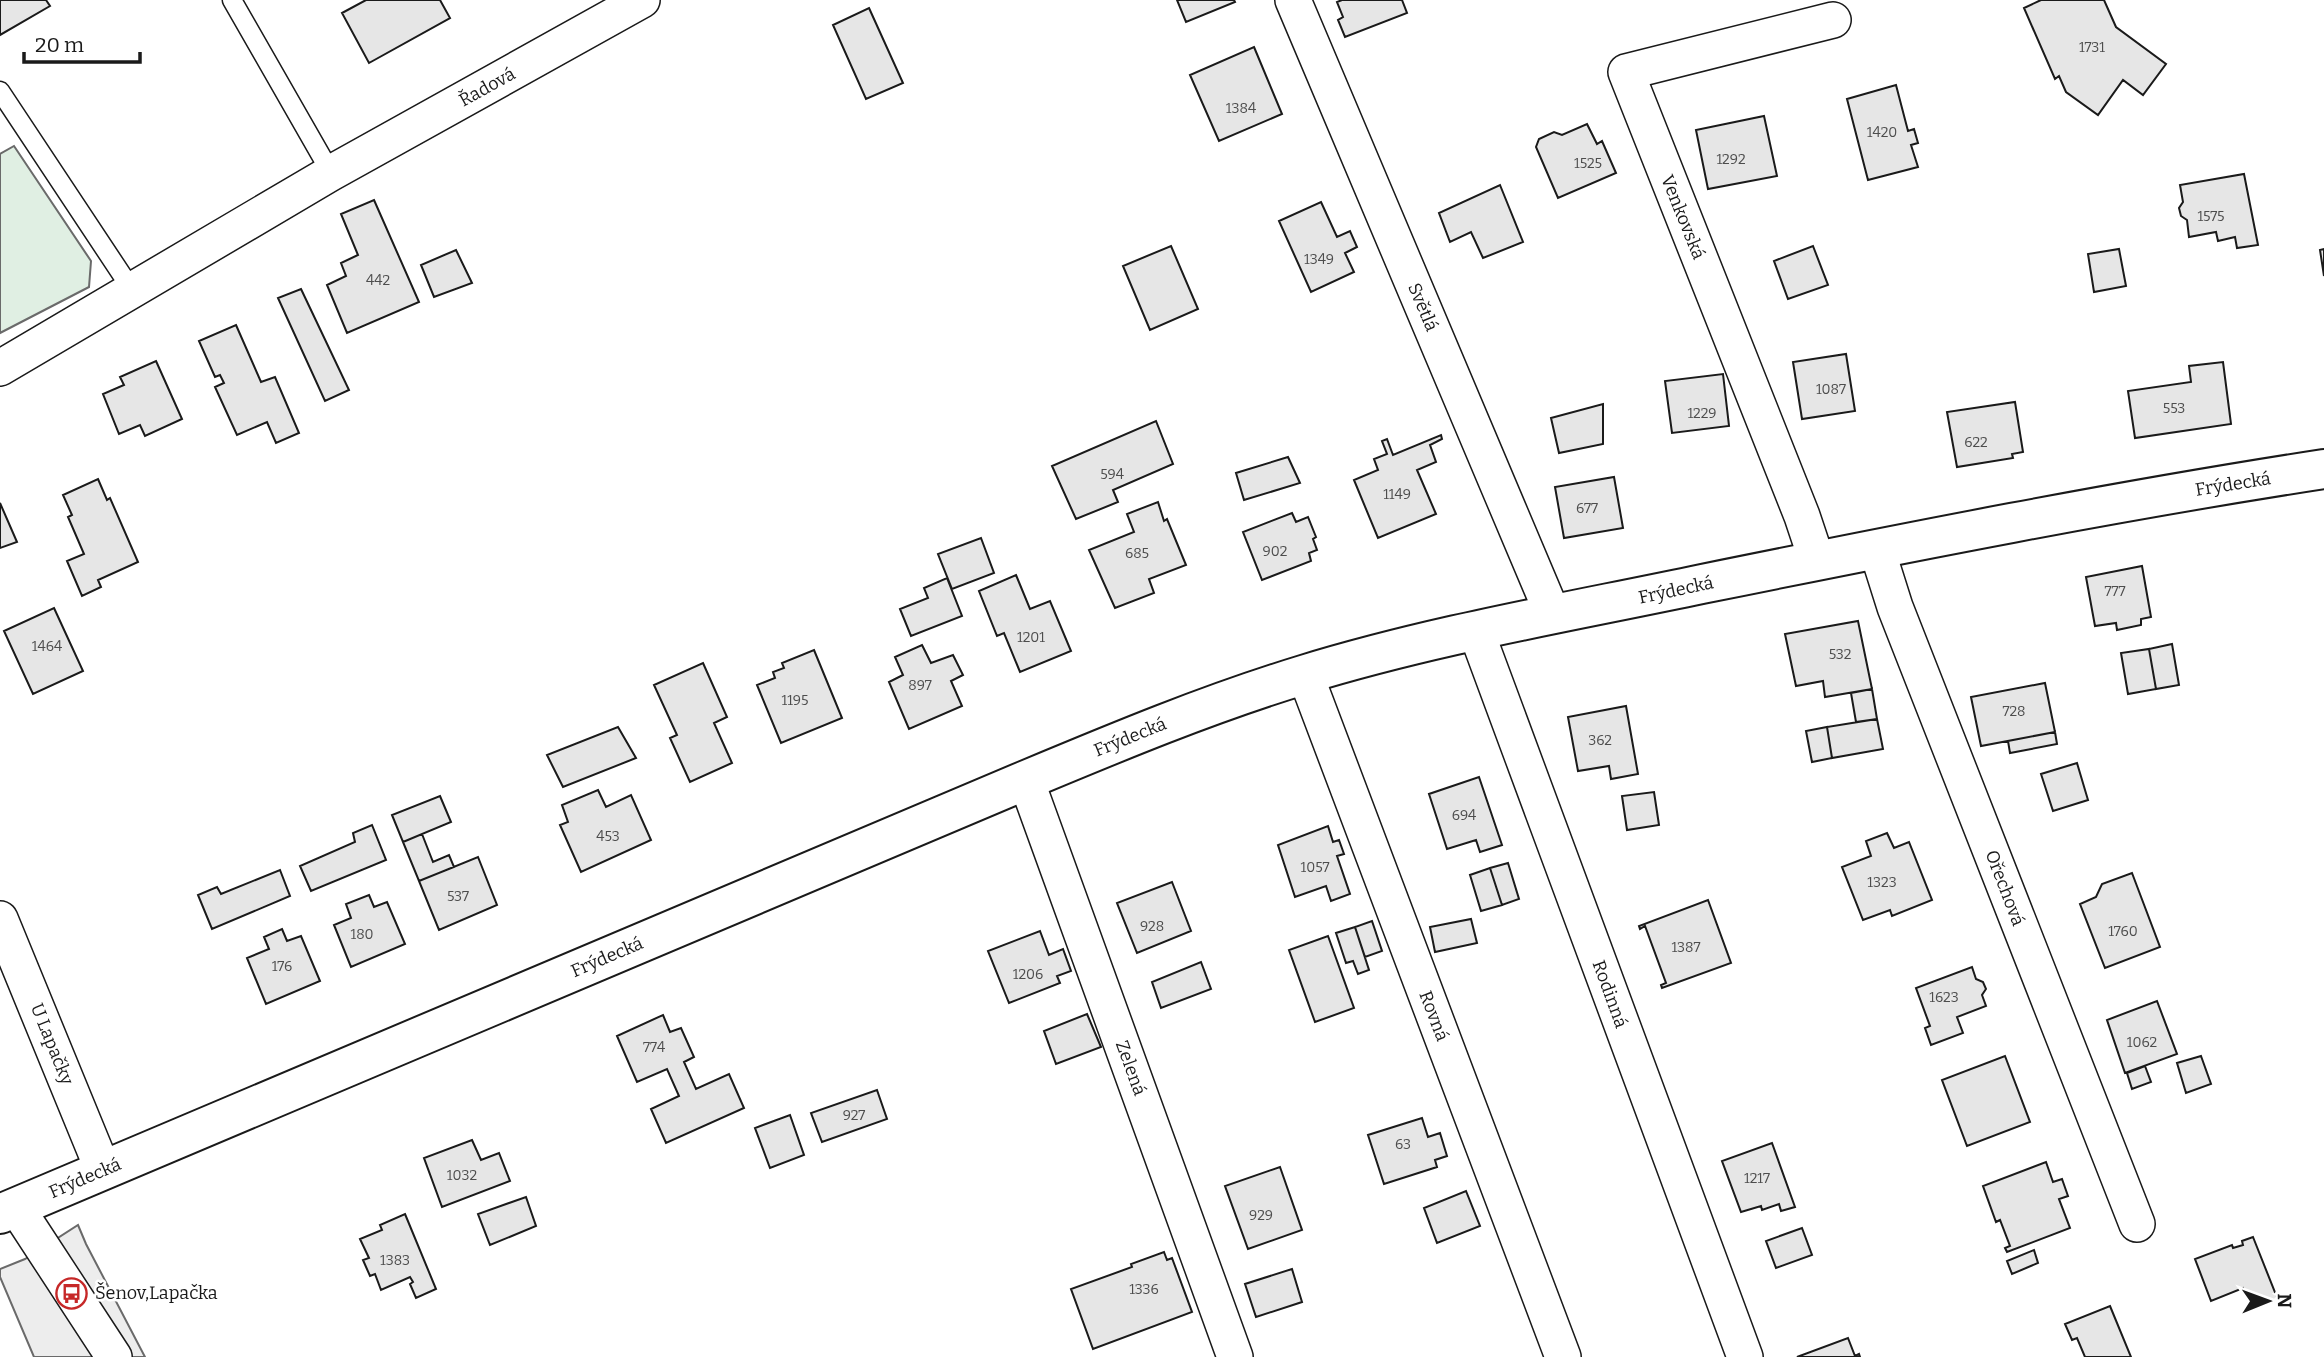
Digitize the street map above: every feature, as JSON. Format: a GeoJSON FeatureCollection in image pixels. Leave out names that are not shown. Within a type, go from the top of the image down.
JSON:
{"type":"FeatureCollection","features":[{"type":"Feature","properties":{"kind":"main road","name":"Frýdecká"},"geometry":{"type":"LineString","coordinates":[[8,1211],[1158,725],[1306,674],[1476,631],[1816,561],[2182,492],[2324,469]]}},
{"type":"Feature","properties":{"kind":"street","name":"Řadová"},"geometry":{"type":"LineString","coordinates":[[0,368],[331,173],[642,0]]}},
{"type":"Feature","properties":{"kind":"street","name":"Světlá"},"geometry":{"type":"LineString","coordinates":[[1293,0],[1553,615]]}},
{"type":"Feature","properties":{"kind":"street","name":"Venkovská"},"geometry":{"type":"LineString","coordinates":[[1816,561],[1802,516],[1626,72],[1833,20]]}},
{"type":"Feature","properties":{"kind":"street","name":"Ořechová"},"geometry":{"type":"LineString","coordinates":[[1877,550],[1895,607],[2137,1224]]}},
{"type":"Feature","properties":{"kind":"street","name":"Rodinná"},"geometry":{"type":"LineString","coordinates":[[1476,631],[1745,1357]]}},
{"type":"Feature","properties":{"kind":"street","name":"Rovná"},"geometry":{"type":"LineString","coordinates":[[1306,674],[1563,1357]]}},
{"type":"Feature","properties":{"kind":"street","name":"Zelená"},"geometry":{"type":"LineString","coordinates":[[1026,780],[1235,1357]]}},
{"type":"Feature","properties":{"kind":"street","name":"U Lapačky"},"geometry":{"type":"LineString","coordinates":[[0,919],[103,1170]]}},
{"type":"Feature","properties":{"kind":"street"},"geometry":{"type":"LineString","coordinates":[[8,1211],[114,1357]]}},
{"type":"Feature","properties":{"kind":"lane"},"geometry":{"type":"LineString","coordinates":[[232,0],[331,173]]}},
{"type":"Feature","properties":{"kind":"lane"},"geometry":{"type":"LineString","coordinates":[[0,91],[132,290]]}},
{"type":"Feature","properties":{"kind":"green space"},"geometry":{"type":"Polygon","coordinates":[[[14,146],[91,261],[89,287],[0,333],[0,154],[14,146]]]}},
{"type":"Feature","properties":{"kind":"shaded area"},"geometry":{"type":"Polygon","coordinates":[[[78,1225],[145,1357],[34,1357],[0,1277],[0,1269],[25,1259],[78,1225]]]}},
{"type":"Feature","properties":{"kind":"building"},"geometry":{"type":"Polygon","coordinates":[[[0,0],[46,0],[50,6],[0,35],[0,0]]]}},
{"type":"Feature","properties":{"kind":"building"},"geometry":{"type":"Polygon","coordinates":[[[366,0],[440,0],[450,18],[369,63],[342,13],[366,0]]]}},
{"type":"Feature","properties":{"kind":"building"},"geometry":{"type":"Polygon","coordinates":[[[1177,0],[1234,0],[1235,2],[1186,22],[1177,0]]]}},
{"type":"Feature","properties":{"kind":"building"},"geometry":{"type":"Polygon","coordinates":[[[1402,0],[1407,13],[1345,37],[1338,20],[1343,17],[1337,2],[1402,0]]]}},
{"type":"Feature","properties":{"kind":"building"},"geometry":{"type":"Polygon","coordinates":[[[2041,0],[2104,0],[2116,27],[2166,64],[2143,95],[2123,80],[2098,115],[2066,92],[2059,76],[2055,79],[2024,8],[2041,0]]]}},
{"type":"Feature","properties":{"kind":"building"},"geometry":{"type":"Polygon","coordinates":[[[869,8],[903,83],[866,99],[833,25],[869,8]]]}},
{"type":"Feature","properties":{"kind":"building"},"geometry":{"type":"Polygon","coordinates":[[[1254,47],[1282,114],[1219,141],[1190,75],[1254,47]]]}},
{"type":"Feature","properties":{"kind":"building"},"geometry":{"type":"Polygon","coordinates":[[[1896,85],[1908,131],[1914,129],[1918,143],[1911,145],[1918,167],[1868,180],[1847,99],[1896,85]]]}},
{"type":"Feature","properties":{"kind":"building"},"geometry":{"type":"Polygon","coordinates":[[[1764,116],[1777,176],[1708,189],[1696,130],[1764,116]]]}},
{"type":"Feature","properties":{"kind":"building"},"geometry":{"type":"Polygon","coordinates":[[[1587,124],[1597,144],[1602,141],[1616,173],[1558,198],[1536,147],[1539,139],[1554,132],[1562,135],[1587,124]]]}},
{"type":"Feature","properties":{"kind":"building"},"geometry":{"type":"Polygon","coordinates":[[[2244,174],[2258,245],[2237,248],[2235,237],[2218,241],[2216,232],[2189,237],[2187,220],[2181,216],[2179,208],[2183,202],[2180,185],[2244,174]]]}},
{"type":"Feature","properties":{"kind":"building"},"geometry":{"type":"Polygon","coordinates":[[[1500,185],[1523,242],[1483,258],[1471,232],[1450,242],[1439,213],[1500,185]]]}},
{"type":"Feature","properties":{"kind":"building"},"geometry":{"type":"Polygon","coordinates":[[[374,200],[419,302],[347,333],[327,285],[346,276],[341,263],[358,255],[341,214],[374,200]]]}},
{"type":"Feature","properties":{"kind":"building"},"geometry":{"type":"Polygon","coordinates":[[[1321,202],[1337,237],[1350,231],[1357,247],[1345,253],[1354,272],[1311,292],[1279,221],[1321,202]]]}},
{"type":"Feature","properties":{"kind":"building"},"geometry":{"type":"Polygon","coordinates":[[[1171,246],[1198,309],[1150,330],[1123,266],[1171,246]]]}},
{"type":"Feature","properties":{"kind":"building"},"geometry":{"type":"Polygon","coordinates":[[[1813,246],[1828,285],[1788,299],[1774,261],[1813,246]]]}},
{"type":"Feature","properties":{"kind":"building"},"geometry":{"type":"Polygon","coordinates":[[[2119,249],[2126,286],[2094,292],[2088,254],[2119,249]]]}},
{"type":"Feature","properties":{"kind":"building"},"geometry":{"type":"Polygon","coordinates":[[[2324,249],[2324,276],[2320,250],[2324,249]]]}},
{"type":"Feature","properties":{"kind":"building"},"geometry":{"type":"Polygon","coordinates":[[[456,250],[472,283],[434,297],[421,265],[456,250]]]}},
{"type":"Feature","properties":{"kind":"building"},"geometry":{"type":"Polygon","coordinates":[[[301,289],[349,390],[325,401],[278,298],[301,289]]]}},
{"type":"Feature","properties":{"kind":"building"},"geometry":{"type":"Polygon","coordinates":[[[236,325],[261,382],[275,377],[299,433],[276,443],[267,422],[237,435],[215,387],[224,383],[220,375],[215,377],[199,341],[236,325]]]}},
{"type":"Feature","properties":{"kind":"building"},"geometry":{"type":"Polygon","coordinates":[[[1846,354],[1855,411],[1802,419],[1793,362],[1846,354]]]}},
{"type":"Feature","properties":{"kind":"building"},"geometry":{"type":"Polygon","coordinates":[[[156,361],[182,419],[145,436],[140,425],[119,434],[103,394],[124,385],[120,377],[156,361]]]}},
{"type":"Feature","properties":{"kind":"building"},"geometry":{"type":"Polygon","coordinates":[[[2223,362],[2231,424],[2135,438],[2128,391],[2191,382],[2189,366],[2223,362]]]}},
{"type":"Feature","properties":{"kind":"building"},"geometry":{"type":"Polygon","coordinates":[[[1723,374],[1729,426],[1672,433],[1665,381],[1723,374]]]}},
{"type":"Feature","properties":{"kind":"building"},"geometry":{"type":"Polygon","coordinates":[[[2015,402],[2023,452],[2012,454],[2013,458],[1957,467],[1947,412],[2015,402]]]}},
{"type":"Feature","properties":{"kind":"building"},"geometry":{"type":"Polygon","coordinates":[[[1603,404],[1603,444],[1559,453],[1551,418],[1603,404]]]}},
{"type":"Feature","properties":{"kind":"building"},"geometry":{"type":"Polygon","coordinates":[[[1156,421],[1173,464],[1113,490],[1118,502],[1076,519],[1052,466],[1156,421]]]}},
{"type":"Feature","properties":{"kind":"building"},"geometry":{"type":"Polygon","coordinates":[[[1441,435],[1442,439],[1430,445],[1436,462],[1417,470],[1436,514],[1378,538],[1354,480],[1378,470],[1374,459],[1387,454],[1382,441],[1387,439],[1393,455],[1441,435]]]}},
{"type":"Feature","properties":{"kind":"building"},"geometry":{"type":"Polygon","coordinates":[[[1288,457],[1300,483],[1244,500],[1236,473],[1288,457]]]}},
{"type":"Feature","properties":{"kind":"building"},"geometry":{"type":"Polygon","coordinates":[[[1614,477],[1623,528],[1564,538],[1555,487],[1614,477]]]}},
{"type":"Feature","properties":{"kind":"building"},"geometry":{"type":"Polygon","coordinates":[[[98,479],[107,500],[110,498],[138,562],[98,580],[101,587],[82,596],[67,561],[84,554],[68,517],[72,515],[63,495],[98,479]]]}},
{"type":"Feature","properties":{"kind":"building"},"geometry":{"type":"Polygon","coordinates":[[[1158,502],[1164,521],[1167,519],[1186,565],[1149,579],[1154,593],[1115,608],[1089,550],[1134,532],[1127,514],[1158,502]]]}},
{"type":"Feature","properties":{"kind":"building"},"geometry":{"type":"Polygon","coordinates":[[[0,503],[17,542],[0,548],[0,503]]]}},
{"type":"Feature","properties":{"kind":"building"},"geometry":{"type":"Polygon","coordinates":[[[1292,513],[1296,522],[1308,517],[1316,537],[1313,539],[1317,550],[1309,553],[1311,561],[1262,580],[1243,532],[1292,513]]]}},
{"type":"Feature","properties":{"kind":"building"},"geometry":{"type":"Polygon","coordinates":[[[981,538],[994,573],[952,589],[938,554],[981,538]]]}},
{"type":"Feature","properties":{"kind":"building"},"geometry":{"type":"Polygon","coordinates":[[[2142,566],[2151,617],[2141,619],[2141,625],[2117,630],[2116,623],[2095,626],[2086,577],[2142,566]]]}},
{"type":"Feature","properties":{"kind":"building"},"geometry":{"type":"Polygon","coordinates":[[[1016,575],[1030,609],[1050,601],[1071,651],[1020,672],[1004,633],[997,636],[979,591],[1016,575]]]}},
{"type":"Feature","properties":{"kind":"building"},"geometry":{"type":"Polygon","coordinates":[[[947,578],[962,616],[911,636],[900,609],[928,598],[924,588],[947,578]]]}},
{"type":"Feature","properties":{"kind":"building"},"geometry":{"type":"Polygon","coordinates":[[[54,608],[83,671],[33,694],[4,631],[54,608]]]}},
{"type":"Feature","properties":{"kind":"building"},"geometry":{"type":"Polygon","coordinates":[[[1858,621],[1872,689],[1825,697],[1823,681],[1796,686],[1785,634],[1858,621]]]}},
{"type":"Feature","properties":{"kind":"building"},"geometry":{"type":"Polygon","coordinates":[[[2172,644],[2179,685],[2156,689],[2149,649],[2172,644]]]}},
{"type":"Feature","properties":{"kind":"building"},"geometry":{"type":"Polygon","coordinates":[[[922,645],[931,663],[953,655],[963,675],[951,681],[962,706],[909,729],[889,682],[903,675],[895,657],[922,645]]]}},
{"type":"Feature","properties":{"kind":"building"},"geometry":{"type":"Polygon","coordinates":[[[2149,649],[2156,689],[2128,694],[2121,653],[2149,649]]]}},
{"type":"Feature","properties":{"kind":"building"},"geometry":{"type":"Polygon","coordinates":[[[814,650],[842,718],[781,743],[757,685],[775,678],[773,672],[784,668],[782,663],[814,650]]]}},
{"type":"Feature","properties":{"kind":"building"},"geometry":{"type":"Polygon","coordinates":[[[703,663],[727,717],[714,723],[732,763],[690,782],[670,738],[677,735],[654,685],[703,663]]]}},
{"type":"Feature","properties":{"kind":"building"},"geometry":{"type":"Polygon","coordinates":[[[2045,683],[2055,732],[1981,746],[1971,697],[2045,683]]]}},
{"type":"Feature","properties":{"kind":"building"},"geometry":{"type":"Polygon","coordinates":[[[1872,689],[1877,719],[1856,722],[1851,693],[1872,689]]]}},
{"type":"Feature","properties":{"kind":"building"},"geometry":{"type":"Polygon","coordinates":[[[1626,706],[1638,774],[1611,779],[1609,766],[1578,771],[1568,717],[1626,706]]]}},
{"type":"Feature","properties":{"kind":"building"},"geometry":{"type":"Polygon","coordinates":[[[1877,719],[1883,749],[1832,758],[1827,727],[1877,719]]]}},
{"type":"Feature","properties":{"kind":"building"},"geometry":{"type":"Polygon","coordinates":[[[618,727],[636,758],[563,787],[547,755],[618,727]]]}},
{"type":"Feature","properties":{"kind":"building"},"geometry":{"type":"Polygon","coordinates":[[[1827,727],[1832,758],[1812,762],[1806,731],[1827,727]]]}},
{"type":"Feature","properties":{"kind":"building"},"geometry":{"type":"Polygon","coordinates":[[[2055,732],[2057,744],[2010,753],[2008,741],[2055,732]]]}},
{"type":"Feature","properties":{"kind":"building"},"geometry":{"type":"Polygon","coordinates":[[[2077,763],[2088,800],[2053,811],[2041,774],[2077,763]]]}},
{"type":"Feature","properties":{"kind":"building"},"geometry":{"type":"Polygon","coordinates":[[[1479,777],[1502,845],[1480,852],[1476,840],[1447,849],[1429,794],[1479,777]]]}},
{"type":"Feature","properties":{"kind":"building"},"geometry":{"type":"Polygon","coordinates":[[[598,790],[606,807],[631,795],[651,840],[581,872],[560,825],[568,822],[562,805],[598,790]]]}},
{"type":"Feature","properties":{"kind":"building"},"geometry":{"type":"Polygon","coordinates":[[[1654,792],[1659,825],[1627,830],[1622,796],[1654,792]]]}},
{"type":"Feature","properties":{"kind":"building"},"geometry":{"type":"Polygon","coordinates":[[[440,796],[451,822],[403,842],[392,815],[440,796]]]}},
{"type":"Feature","properties":{"kind":"building"},"geometry":{"type":"Polygon","coordinates":[[[372,825],[386,860],[311,891],[300,866],[355,842],[353,833],[372,825]]]}},
{"type":"Feature","properties":{"kind":"building"},"geometry":{"type":"Polygon","coordinates":[[[1328,826],[1333,842],[1339,840],[1344,854],[1337,856],[1350,894],[1331,901],[1326,886],[1295,897],[1278,845],[1328,826]]]}},
{"type":"Feature","properties":{"kind":"building"},"geometry":{"type":"Polygon","coordinates":[[[1887,833],[1894,848],[1909,842],[1932,900],[1892,916],[1890,910],[1863,920],[1842,867],[1871,856],[1866,841],[1887,833]]]}},
{"type":"Feature","properties":{"kind":"building"},"geometry":{"type":"Polygon","coordinates":[[[422,834],[433,862],[449,855],[454,867],[419,881],[403,842],[422,834]]]}},
{"type":"Feature","properties":{"kind":"building"},"geometry":{"type":"Polygon","coordinates":[[[478,857],[497,905],[439,930],[419,881],[478,857]]]}},
{"type":"Feature","properties":{"kind":"building"},"geometry":{"type":"Polygon","coordinates":[[[1508,863],[1519,899],[1502,905],[1490,868],[1508,863]]]}},
{"type":"Feature","properties":{"kind":"building"},"geometry":{"type":"Polygon","coordinates":[[[1490,868],[1502,905],[1481,911],[1470,875],[1490,868]]]}},
{"type":"Feature","properties":{"kind":"building"},"geometry":{"type":"Polygon","coordinates":[[[280,870],[290,896],[212,929],[198,895],[217,887],[221,894],[280,870]]]}},
{"type":"Feature","properties":{"kind":"building"},"geometry":{"type":"Polygon","coordinates":[[[2132,873],[2160,947],[2105,968],[2080,904],[2096,897],[2102,884],[2132,873]]]}},
{"type":"Feature","properties":{"kind":"building"},"geometry":{"type":"Polygon","coordinates":[[[1172,882],[1191,931],[1137,953],[1117,903],[1172,882]]]}},
{"type":"Feature","properties":{"kind":"building"},"geometry":{"type":"Polygon","coordinates":[[[369,895],[374,907],[387,902],[405,944],[351,967],[334,925],[351,918],[346,904],[369,895]]]}},
{"type":"Feature","properties":{"kind":"building"},"geometry":{"type":"Polygon","coordinates":[[[1708,900],[1731,963],[1662,988],[1661,985],[1666,983],[1645,926],[1640,929],[1639,926],[1708,900]]]}},
{"type":"Feature","properties":{"kind":"building"},"geometry":{"type":"Polygon","coordinates":[[[1471,919],[1477,943],[1435,952],[1430,927],[1471,919]]]}},
{"type":"Feature","properties":{"kind":"building"},"geometry":{"type":"Polygon","coordinates":[[[1372,921],[1382,951],[1365,957],[1355,927],[1372,921]]]}},
{"type":"Feature","properties":{"kind":"building"},"geometry":{"type":"Polygon","coordinates":[[[1355,927],[1369,970],[1358,974],[1353,961],[1346,963],[1336,933],[1355,927]]]}},
{"type":"Feature","properties":{"kind":"building"},"geometry":{"type":"Polygon","coordinates":[[[282,929],[287,941],[301,936],[320,981],[266,1004],[247,958],[269,949],[264,937],[282,929]]]}},
{"type":"Feature","properties":{"kind":"building"},"geometry":{"type":"Polygon","coordinates":[[[1040,931],[1049,955],[1063,949],[1071,971],[1057,976],[1060,983],[1009,1003],[988,951],[1040,931]]]}},
{"type":"Feature","properties":{"kind":"building"},"geometry":{"type":"Polygon","coordinates":[[[1328,936],[1354,1008],[1315,1022],[1289,950],[1328,936]]]}},
{"type":"Feature","properties":{"kind":"building"},"geometry":{"type":"Polygon","coordinates":[[[1201,962],[1211,989],[1161,1008],[1152,982],[1201,962]]]}},
{"type":"Feature","properties":{"kind":"building"},"geometry":{"type":"Polygon","coordinates":[[[1972,967],[1976,979],[1983,982],[1986,989],[1982,995],[1986,1006],[1957,1017],[1963,1033],[1931,1045],[1925,1028],[1930,1026],[1916,988],[1972,967]]]}},
{"type":"Feature","properties":{"kind":"building"},"geometry":{"type":"Polygon","coordinates":[[[2157,1001],[2177,1054],[2125,1073],[2107,1020],[2157,1001]]]}},
{"type":"Feature","properties":{"kind":"building"},"geometry":{"type":"Polygon","coordinates":[[[1087,1014],[1101,1047],[1056,1064],[1044,1031],[1087,1014]]]}},
{"type":"Feature","properties":{"kind":"building"},"geometry":{"type":"Polygon","coordinates":[[[663,1015],[670,1032],[681,1028],[694,1057],[684,1062],[696,1089],[729,1074],[744,1108],[666,1143],[651,1109],[679,1096],[667,1069],[637,1082],[617,1036],[663,1015]]]}},
{"type":"Feature","properties":{"kind":"building"},"geometry":{"type":"Polygon","coordinates":[[[2005,1056],[2030,1122],[1967,1146],[1942,1080],[2005,1056]]]}},
{"type":"Feature","properties":{"kind":"building"},"geometry":{"type":"Polygon","coordinates":[[[2201,1056],[2211,1084],[2186,1093],[2177,1063],[2201,1056]]]}},
{"type":"Feature","properties":{"kind":"building"},"geometry":{"type":"Polygon","coordinates":[[[2145,1066],[2151,1082],[2132,1089],[2127,1073],[2145,1066]]]}},
{"type":"Feature","properties":{"kind":"building"},"geometry":{"type":"Polygon","coordinates":[[[877,1090],[887,1119],[822,1142],[811,1113],[877,1090]]]}},
{"type":"Feature","properties":{"kind":"building"},"geometry":{"type":"Polygon","coordinates":[[[790,1115],[804,1155],[770,1168],[755,1128],[790,1115]]]}},
{"type":"Feature","properties":{"kind":"building"},"geometry":{"type":"Polygon","coordinates":[[[1422,1118],[1428,1137],[1440,1133],[1447,1156],[1435,1160],[1437,1167],[1384,1184],[1368,1135],[1422,1118]]]}},
{"type":"Feature","properties":{"kind":"building"},"geometry":{"type":"Polygon","coordinates":[[[472,1140],[481,1160],[499,1153],[510,1181],[442,1207],[424,1158],[472,1140]]]}},
{"type":"Feature","properties":{"kind":"building"},"geometry":{"type":"Polygon","coordinates":[[[1772,1143],[1795,1207],[1781,1211],[1779,1204],[1762,1210],[1761,1206],[1741,1212],[1722,1161],[1772,1143]]]}},
{"type":"Feature","properties":{"kind":"building"},"geometry":{"type":"Polygon","coordinates":[[[2046,1162],[2053,1182],[2062,1179],[2068,1196],[2059,1199],[2070,1228],[2007,1252],[2005,1248],[2010,1246],[2000,1220],[1996,1222],[1983,1186],[2046,1162]]]}},
{"type":"Feature","properties":{"kind":"building"},"geometry":{"type":"Polygon","coordinates":[[[1280,1167],[1302,1230],[1248,1249],[1225,1186],[1280,1167]]]}},
{"type":"Feature","properties":{"kind":"building"},"geometry":{"type":"Polygon","coordinates":[[[1466,1191],[1480,1226],[1437,1243],[1424,1208],[1466,1191]]]}},
{"type":"Feature","properties":{"kind":"building"},"geometry":{"type":"Polygon","coordinates":[[[526,1197],[536,1226],[490,1245],[478,1214],[526,1197]]]}},
{"type":"Feature","properties":{"kind":"building"},"geometry":{"type":"Polygon","coordinates":[[[405,1214],[436,1289],[416,1298],[410,1277],[381,1290],[375,1274],[370,1276],[363,1260],[369,1258],[360,1239],[382,1230],[380,1225],[405,1214]]]}},
{"type":"Feature","properties":{"kind":"building"},"geometry":{"type":"Polygon","coordinates":[[[1802,1228],[1812,1255],[1776,1268],[1766,1241],[1802,1228]]]}},
{"type":"Feature","properties":{"kind":"building"},"geometry":{"type":"Polygon","coordinates":[[[2253,1237],[2278,1300],[2252,1310],[2243,1288],[2211,1301],[2195,1259],[2232,1245],[2233,1248],[2243,1245],[2242,1241],[2253,1237]]]}},
{"type":"Feature","properties":{"kind":"building"},"geometry":{"type":"Polygon","coordinates":[[[2034,1250],[2038,1263],[2012,1274],[2007,1261],[2034,1250]]]}},
{"type":"Feature","properties":{"kind":"building"},"geometry":{"type":"Polygon","coordinates":[[[1164,1252],[1167,1260],[1172,1258],[1192,1312],[1093,1349],[1071,1289],[1132,1267],[1131,1264],[1164,1252]]]}},
{"type":"Feature","properties":{"kind":"building"},"geometry":{"type":"Polygon","coordinates":[[[1292,1269],[1302,1302],[1256,1317],[1245,1284],[1292,1269]]]}},
{"type":"Feature","properties":{"kind":"building"},"geometry":{"type":"Polygon","coordinates":[[[2110,1306],[2131,1357],[2085,1357],[2077,1338],[2072,1340],[2065,1324],[2110,1306]]]}},
{"type":"Feature","properties":{"kind":"building"},"geometry":{"type":"Polygon","coordinates":[[[1848,1338],[1855,1356],[1859,1354],[1860,1357],[1797,1357],[1848,1338]]]}},
{"type":"Feature","properties":{"kind":"place","name":"Šenov,Lapačka"},"geometry":{"type":"Point","coordinates":[72,1293]}}]}
